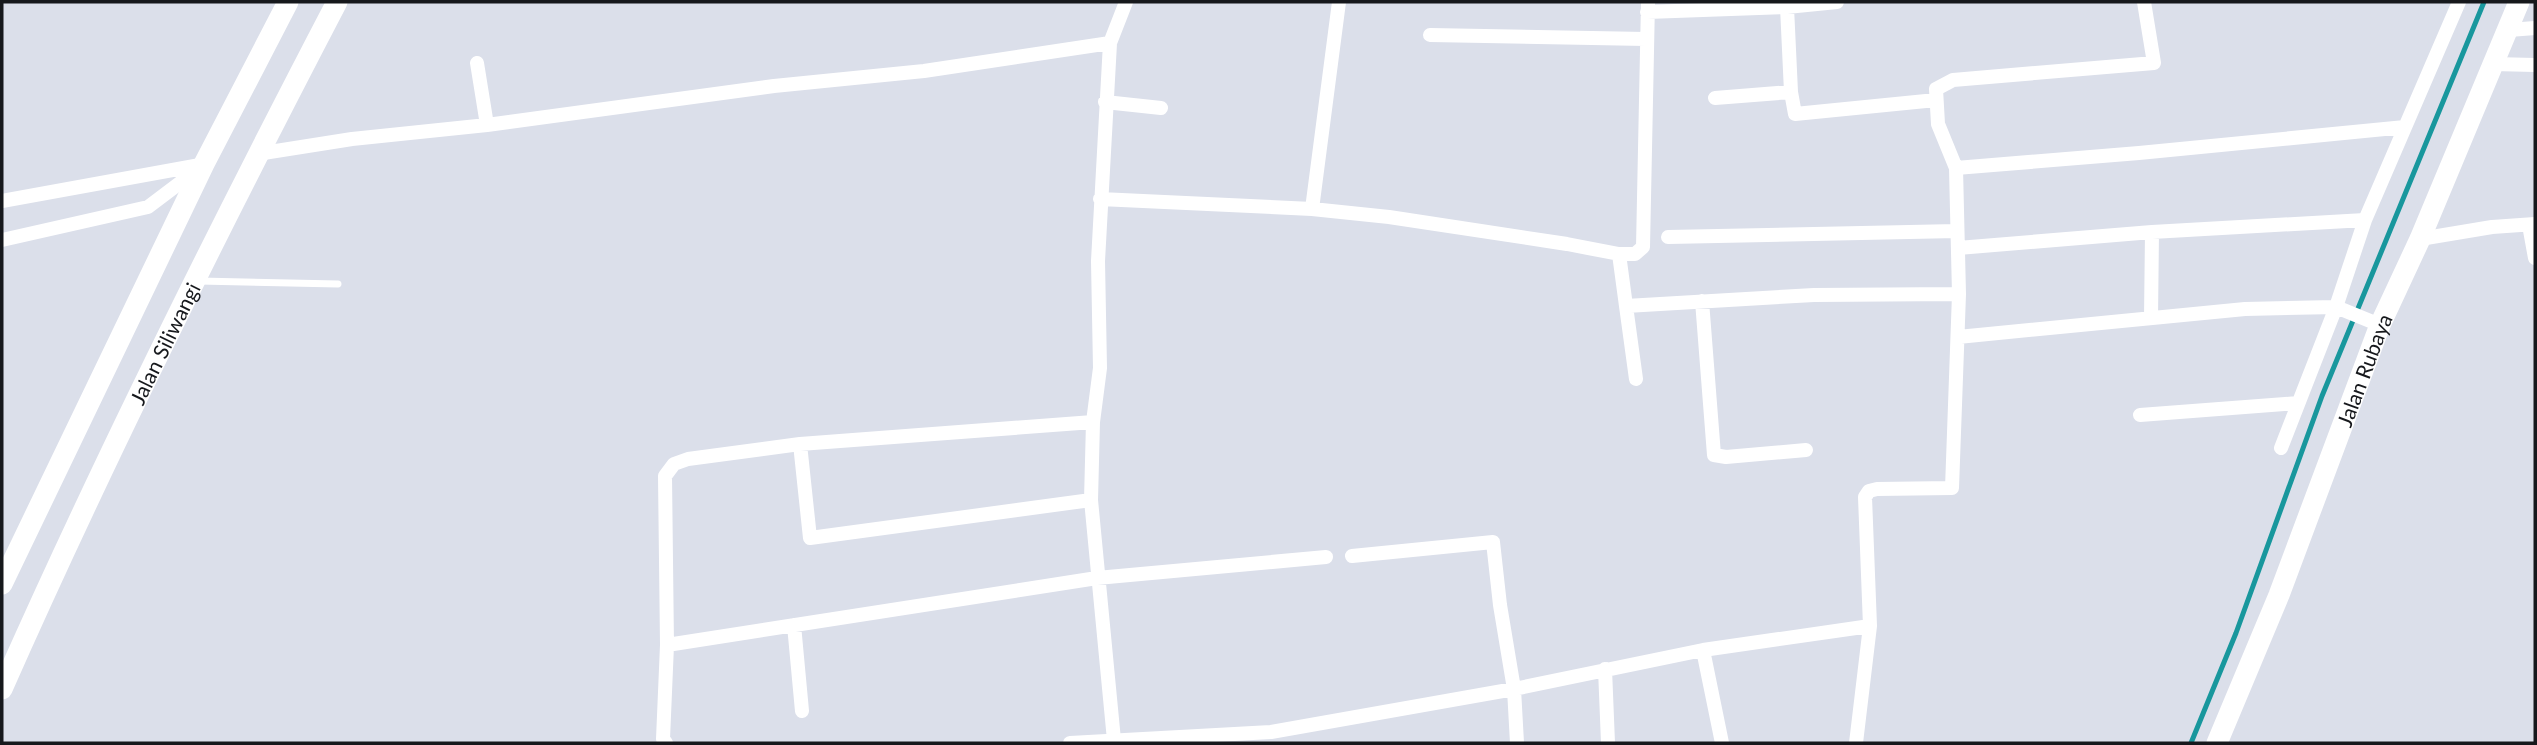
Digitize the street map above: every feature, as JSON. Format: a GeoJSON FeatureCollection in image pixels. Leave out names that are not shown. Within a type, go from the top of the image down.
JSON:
{"type":"FeatureCollection","features":[{"type":"Feature","properties":{"kind":"main road","name":"Jalan Siliwangi"},"geometry":{"type":"LineString","coordinates":[[2,584],[204,164],[288,2]]}},
{"type":"Feature","properties":{"kind":"main road","name":"Jalan Siliwangi"},"geometry":{"type":"LineString","coordinates":[[2,689],[44,594],[193,281],[337,2]]}},
{"type":"Feature","properties":{"kind":"main road","name":"Jalan Rubaya"},"geometry":{"type":"LineString","coordinates":[[2217,743],[2279,595],[2375,323],[2420,239],[2519,2]]}},
{"type":"Feature","properties":{"kind":"street"},"geometry":{"type":"LineString","coordinates":[[1114,740],[1091,500],[1093,422],[1101,368],[1098,261],[1105,103],[1110,43],[1126,2]]}},
{"type":"Feature","properties":{"kind":"street"},"geometry":{"type":"LineString","coordinates":[[1312,209],[1339,2]]}},
{"type":"Feature","properties":{"kind":"street"},"geometry":{"type":"LineString","coordinates":[[1100,199],[1312,209],[1389,217],[1619,254],[1634,254],[1643,247],[1648,7],[1787,6],[1837,2]]}},
{"type":"Feature","properties":{"kind":"street"},"geometry":{"type":"LineString","coordinates":[[1856,743],[1870,626],[1866,497],[1869,491],[1877,489],[1952,488],[1959,295],[1956,168],[1938,124],[1936,89],[1953,80],[2154,63],[2144,2]]}},
{"type":"Feature","properties":{"kind":"street"},"geometry":{"type":"LineString","coordinates":[[2281,447],[2339,308],[2365,220],[2459,2]]}},
{"type":"Feature","properties":{"kind":"street"},"geometry":{"type":"LineString","coordinates":[[1787,6],[1791,92],[1795,114],[1936,100]]}},
{"type":"Feature","properties":{"kind":"street"},"geometry":{"type":"LineString","coordinates":[[2509,30],[2535,28]]}},
{"type":"Feature","properties":{"kind":"street"},"geometry":{"type":"LineString","coordinates":[[1430,35],[1646,39]]}},
{"type":"Feature","properties":{"kind":"street"},"geometry":{"type":"LineString","coordinates":[[257,154],[352,139],[487,125],[774,86],[924,71],[1110,43]]}},
{"type":"Feature","properties":{"kind":"street"},"geometry":{"type":"LineString","coordinates":[[477,63],[487,125]]}},
{"type":"Feature","properties":{"kind":"street"},"geometry":{"type":"LineString","coordinates":[[2493,64],[2535,65]]}},
{"type":"Feature","properties":{"kind":"street"},"geometry":{"type":"LineString","coordinates":[[1715,99],[1791,92]]}},
{"type":"Feature","properties":{"kind":"street"},"geometry":{"type":"LineString","coordinates":[[1105,103],[1161,108]]}},
{"type":"Feature","properties":{"kind":"street"},"geometry":{"type":"LineString","coordinates":[[1956,168],[2405,127]]}},
{"type":"Feature","properties":{"kind":"street"},"geometry":{"type":"LineString","coordinates":[[2,201],[204,164]]}},
{"type":"Feature","properties":{"kind":"street"},"geometry":{"type":"LineString","coordinates":[[2,240],[148,207],[204,164]]}},
{"type":"Feature","properties":{"kind":"street"},"geometry":{"type":"LineString","coordinates":[[1958,248],[2152,232],[2365,220]]}},
{"type":"Feature","properties":{"kind":"street"},"geometry":{"type":"LineString","coordinates":[[2420,239],[2492,227],[2532,225],[2535,258]]}},
{"type":"Feature","properties":{"kind":"street"},"geometry":{"type":"LineString","coordinates":[[1668,237],[1957,231]]}},
{"type":"Feature","properties":{"kind":"street"},"geometry":{"type":"LineString","coordinates":[[2151,318],[2152,232]]}},
{"type":"Feature","properties":{"kind":"street"},"geometry":{"type":"LineString","coordinates":[[1619,254],[1636,379]]}},
{"type":"Feature","properties":{"kind":"street"},"geometry":{"type":"LineString","coordinates":[[1626,306],[1814,296],[1959,295]]}},
{"type":"Feature","properties":{"kind":"street"},"geometry":{"type":"LineString","coordinates":[[1702,300],[1714,455],[1726,457],[1806,450]]}},
{"type":"Feature","properties":{"kind":"street"},"geometry":{"type":"LineString","coordinates":[[1958,337],[2245,309],[2339,308],[2375,323]]}},
{"type":"Feature","properties":{"kind":"street"},"geometry":{"type":"LineString","coordinates":[[2140,415],[2298,403]]}},
{"type":"Feature","properties":{"kind":"street"},"geometry":{"type":"LineString","coordinates":[[666,743],[663,739],[667,645],[665,476],[674,464],[688,459],[800,444],[1093,422]]}},
{"type":"Feature","properties":{"kind":"street"},"geometry":{"type":"LineString","coordinates":[[800,444],[810,538],[1091,500]]}},
{"type":"Feature","properties":{"kind":"street"},"geometry":{"type":"LineString","coordinates":[[1352,556],[1493,542],[1514,689],[1517,743]]}},
{"type":"Feature","properties":{"kind":"street"},"geometry":{"type":"LineString","coordinates":[[667,645],[1097,578],[1326,557]]}},
{"type":"Feature","properties":{"kind":"street"},"geometry":{"type":"LineString","coordinates":[[794,625],[802,711]]}},
{"type":"Feature","properties":{"kind":"street"},"geometry":{"type":"LineString","coordinates":[[1070,743],[1271,732],[1514,689],[1703,650],[1870,626]]}},
{"type":"Feature","properties":{"kind":"street"},"geometry":{"type":"LineString","coordinates":[[1703,650],[1722,743]]}},
{"type":"Feature","properties":{"kind":"street"},"geometry":{"type":"LineString","coordinates":[[1605,669],[1608,743]]}},
{"type":"Feature","properties":{"kind":"lane"},"geometry":{"type":"LineString","coordinates":[[193,281],[338,284]]}},
{"type":"Feature","properties":{"kind":"waterway"},"geometry":{"type":"LineString","coordinates":[[2191,743],[2236,633],[2322,396],[2484,2]]}}]}
